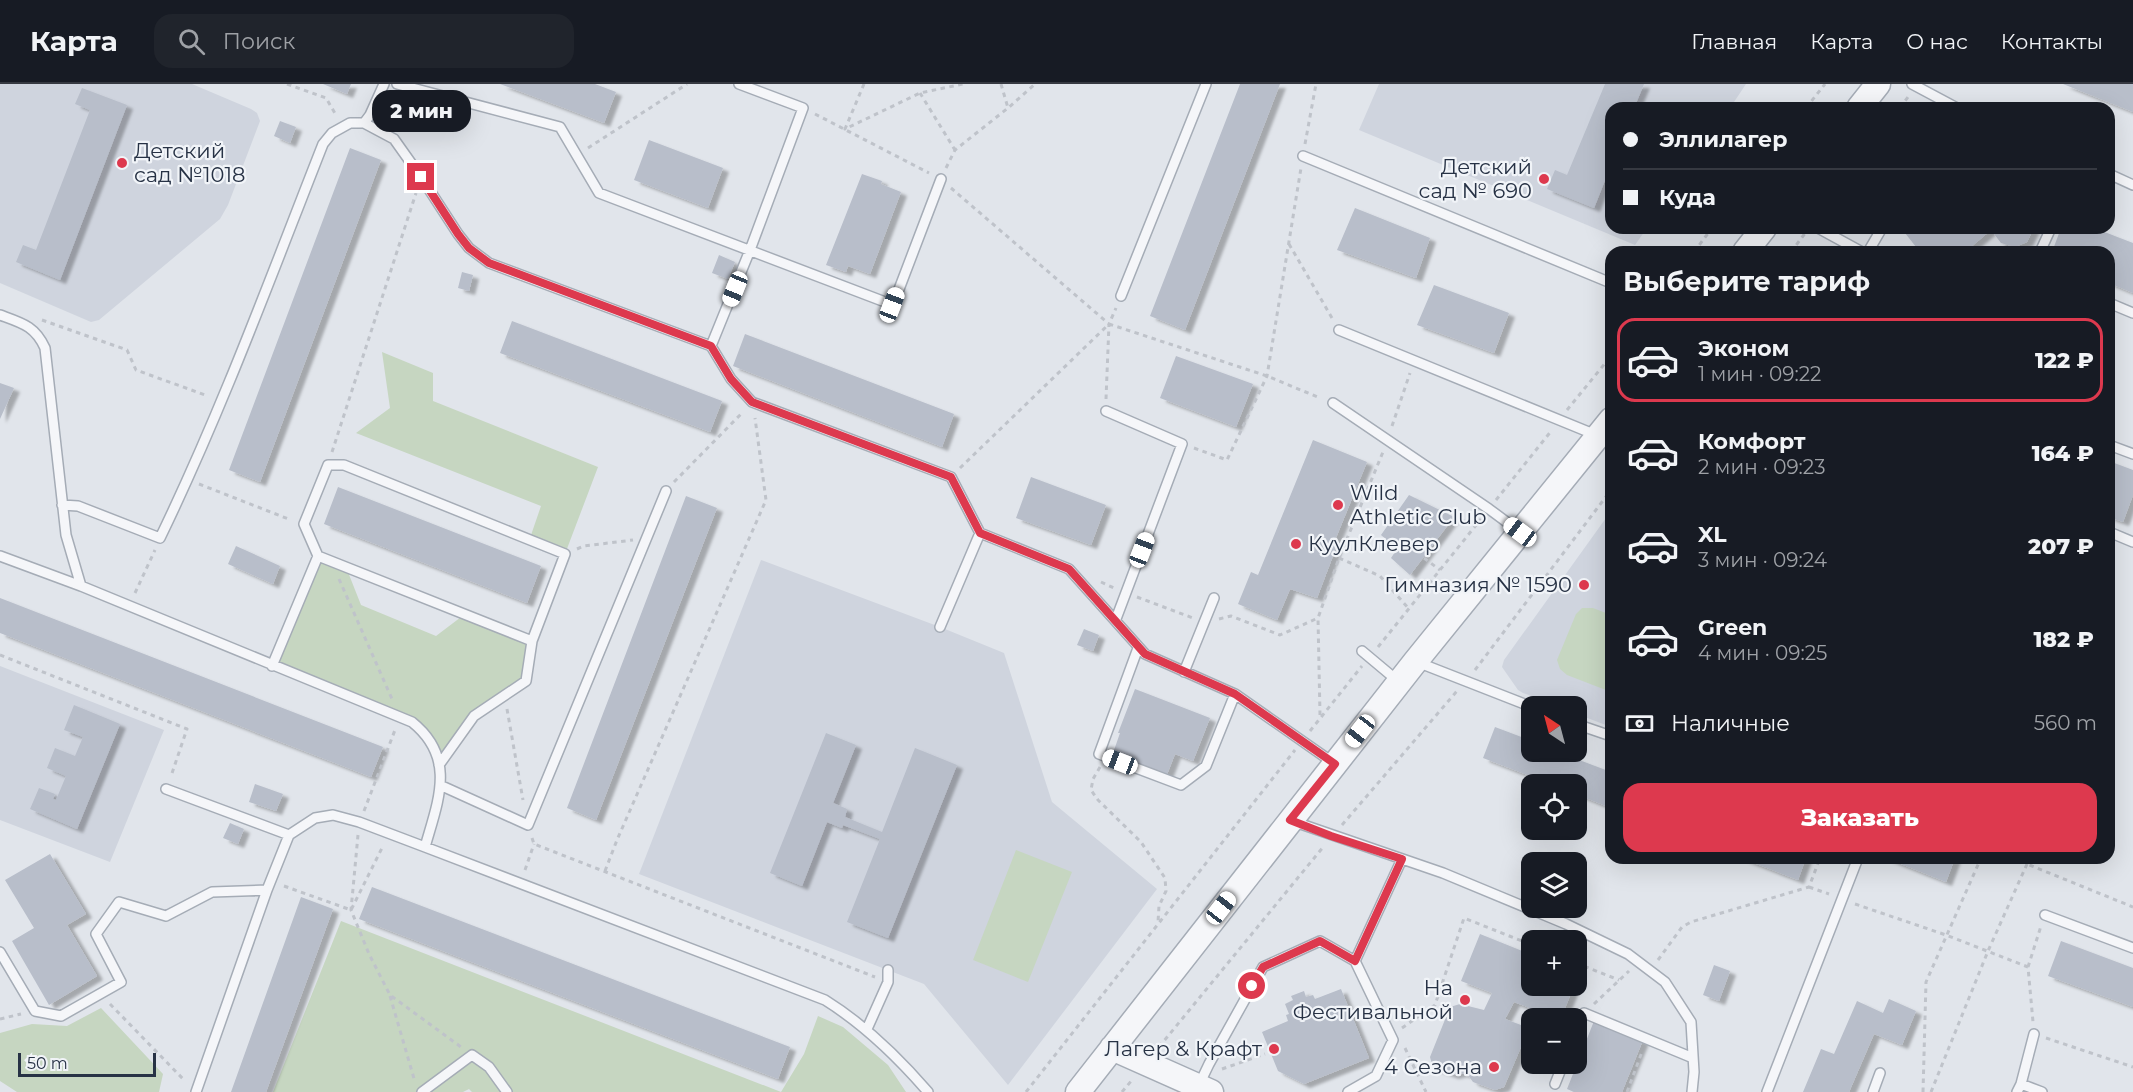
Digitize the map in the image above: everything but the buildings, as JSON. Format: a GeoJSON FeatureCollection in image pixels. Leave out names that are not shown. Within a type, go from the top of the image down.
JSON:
{"type":"FeatureCollection","features":[{"type":"Feature","properties":{"kind":"street"},"geometry":{"type":"LineString","coordinates":[[1864,102],[1878,84]]}},
{"type":"Feature","properties":{"kind":"street"},"geometry":{"type":"LineString","coordinates":[[1750,246],[1759,234]]}},
{"type":"Feature","properties":{"kind":"street"},"geometry":{"type":"LineString","coordinates":[[1078,1092],[1399,682],[1605,428]]}},
{"type":"Feature","properties":{"kind":"street"},"geometry":{"type":"LineString","coordinates":[[1112,1048],[1202,1090]]}},
{"type":"Feature","properties":{"kind":"lane"},"geometry":{"type":"LineString","coordinates":[[363,123],[370,115],[384,84]]}},
{"type":"Feature","properties":{"kind":"lane"},"geometry":{"type":"LineString","coordinates":[[397,84],[560,127],[599,193],[892,305],[941,179]]}},
{"type":"Feature","properties":{"kind":"lane"},"geometry":{"type":"LineString","coordinates":[[711,346],[803,108],[739,84]]}},
{"type":"Feature","properties":{"kind":"lane"},"geometry":{"type":"LineString","coordinates":[[1121,296],[1206,84]]}},
{"type":"Feature","properties":{"kind":"lane"},"geometry":{"type":"LineString","coordinates":[[1912,84],[1944,102]]}},
{"type":"Feature","properties":{"kind":"lane"},"geometry":{"type":"LineString","coordinates":[[62,504],[78,506],[160,538],[188,480],[221,401],[323,144],[342,126],[350,123],[363,123],[394,139],[458,234],[469,248],[489,263],[711,346],[731,379],[752,402],[951,477],[980,533],[1069,569],[1145,654],[1235,694],[1335,764]]}},
{"type":"Feature","properties":{"kind":"lane"},"geometry":{"type":"LineString","coordinates":[[1303,156],[1605,281]]}},
{"type":"Feature","properties":{"kind":"lane"},"geometry":{"type":"LineString","coordinates":[[2115,177],[2133,185]]}},
{"type":"Feature","properties":{"kind":"lane"},"geometry":{"type":"LineString","coordinates":[[1829,234],[1851,246]]}},
{"type":"Feature","properties":{"kind":"lane"},"geometry":{"type":"LineString","coordinates":[[2115,306],[2133,313]]}},
{"type":"Feature","properties":{"kind":"lane"},"geometry":{"type":"LineString","coordinates":[[0,315],[29,327],[39,335],[45,348],[66,535],[81,586]]}},
{"type":"Feature","properties":{"kind":"lane"},"geometry":{"type":"LineString","coordinates":[[1340,330],[1559,420],[1605,428]]}},
{"type":"Feature","properties":{"kind":"lane"},"geometry":{"type":"LineString","coordinates":[[1333,403],[1490,509],[1520,532]]}},
{"type":"Feature","properties":{"kind":"lane"},"geometry":{"type":"LineString","coordinates":[[1106,411],[1182,444],[1116,620]]}},
{"type":"Feature","properties":{"kind":"lane"},"geometry":{"type":"LineString","coordinates":[[2115,447],[2133,454]]}},
{"type":"Feature","properties":{"kind":"lane"},"geometry":{"type":"LineString","coordinates":[[439,765],[474,716],[526,681],[532,641],[565,554],[344,465],[327,465],[304,525],[318,556],[532,641]]}},
{"type":"Feature","properties":{"kind":"lane"},"geometry":{"type":"LineString","coordinates":[[442,786],[528,825],[666,491]]}},
{"type":"Feature","properties":{"kind":"lane"},"geometry":{"type":"LineString","coordinates":[[940,627],[980,533]]}},
{"type":"Feature","properties":{"kind":"lane"},"geometry":{"type":"LineString","coordinates":[[2115,534],[2133,542]]}},
{"type":"Feature","properties":{"kind":"lane"},"geometry":{"type":"LineString","coordinates":[[0,556],[81,586],[412,722],[424,732],[434,746],[442,786],[425,847]]}},
{"type":"Feature","properties":{"kind":"lane"},"geometry":{"type":"LineString","coordinates":[[273,666],[318,556]]}},
{"type":"Feature","properties":{"kind":"lane"},"geometry":{"type":"LineString","coordinates":[[1184,672],[1214,598]]}},
{"type":"Feature","properties":{"kind":"lane"},"geometry":{"type":"LineString","coordinates":[[1138,648],[1099,754],[1181,785],[1206,766],[1235,694]]}},
{"type":"Feature","properties":{"kind":"lane"},"geometry":{"type":"LineString","coordinates":[[1365,654],[1399,682]]}},
{"type":"Feature","properties":{"kind":"lane"},"geometry":{"type":"LineString","coordinates":[[1415,662],[1521,703]]}},
{"type":"Feature","properties":{"kind":"lane"},"geometry":{"type":"LineString","coordinates":[[1587,728],[1605,734]]}},
{"type":"Feature","properties":{"kind":"lane"},"geometry":{"type":"LineString","coordinates":[[166,789],[289,835]]}},
{"type":"Feature","properties":{"kind":"lane"},"geometry":{"type":"LineString","coordinates":[[196,1092],[289,835],[315,818],[333,815],[359,822],[825,1000],[867,1029],[903,1063],[928,1092]]}},
{"type":"Feature","properties":{"kind":"lane"},"geometry":{"type":"LineString","coordinates":[[1290,820],[1443,873],[1566,924],[1628,954],[1665,982],[1691,1022],[1692,1092]]}},
{"type":"Feature","properties":{"kind":"lane"},"geometry":{"type":"LineString","coordinates":[[1355,961],[1402,859]]}},
{"type":"Feature","properties":{"kind":"lane"},"geometry":{"type":"LineString","coordinates":[[1767,1092],[1856,864]]}},
{"type":"Feature","properties":{"kind":"lane"},"geometry":{"type":"LineString","coordinates":[[0,952],[35,1011],[62,1016],[121,982],[96,934],[119,902],[166,916],[212,892],[269,886]]}},
{"type":"Feature","properties":{"kind":"lane"},"geometry":{"type":"LineString","coordinates":[[2045,915],[2133,948]]}},
{"type":"Feature","properties":{"kind":"lane"},"geometry":{"type":"LineString","coordinates":[[1202,1090],[1209,1064],[1263,967],[1320,941],[1355,961],[1393,1033],[1393,1040],[1376,1076],[1348,1092]]}},
{"type":"Feature","properties":{"kind":"lane"},"geometry":{"type":"LineString","coordinates":[[867,1029],[888,982],[888,970]]}},
{"type":"Feature","properties":{"kind":"lane"},"geometry":{"type":"LineString","coordinates":[[1587,1014],[1693,1058]]}},
{"type":"Feature","properties":{"kind":"lane"},"geometry":{"type":"LineString","coordinates":[[2034,1034],[2019,1088],[2042,1092]]}},
{"type":"Feature","properties":{"kind":"lane"},"geometry":{"type":"LineString","coordinates":[[420,1092],[472,1055],[489,1067],[507,1092]]}},
{"type":"Feature","properties":{"kind":"lane"},"geometry":{"type":"LineString","coordinates":[[1873,1092],[1880,1073]]}},
{"type":"Feature","properties":{"kind":"lane"},"geometry":{"type":"LineString","coordinates":[[1555,1084],[1559,1074]]}},
{"type":"Feature","properties":{"kind":"path"},"geometry":{"type":"LineString","coordinates":[[287,84],[326,98],[342,126]]}},
{"type":"Feature","properties":{"kind":"path"},"geometry":{"type":"LineString","coordinates":[[577,156],[687,84]]}},
{"type":"Feature","properties":{"kind":"path"},"geometry":{"type":"LineString","coordinates":[[845,129],[864,84]]}},
{"type":"Feature","properties":{"kind":"path"},"geometry":{"type":"LineString","coordinates":[[845,129],[920,93],[963,84]]}},
{"type":"Feature","properties":{"kind":"path"},"geometry":{"type":"LineString","coordinates":[[1001,84],[1008,108]]}},
{"type":"Feature","properties":{"kind":"path"},"geometry":{"type":"LineString","coordinates":[[941,179],[955,150],[1035,84]]}},
{"type":"Feature","properties":{"kind":"path"},"geometry":{"type":"LineString","coordinates":[[1182,444],[1227,460],[1267,376],[1316,84]]}},
{"type":"Feature","properties":{"kind":"path"},"geometry":{"type":"LineString","coordinates":[[1811,102],[1825,84]]}},
{"type":"Feature","properties":{"kind":"path"},"geometry":{"type":"LineString","coordinates":[[920,93],[955,150]]}},
{"type":"Feature","properties":{"kind":"path"},"geometry":{"type":"LineString","coordinates":[[803,108],[941,179],[1109,324],[1267,376],[1333,403]]}},
{"type":"Feature","properties":{"kind":"path"},"geometry":{"type":"LineString","coordinates":[[327,465],[421,177]]}},
{"type":"Feature","properties":{"kind":"path"},"geometry":{"type":"LineString","coordinates":[[1288,242],[1340,330]]}},
{"type":"Feature","properties":{"kind":"path"},"geometry":{"type":"LineString","coordinates":[[32,316],[127,350],[136,370],[221,401]]}},
{"type":"Feature","properties":{"kind":"path"},"geometry":{"type":"LineString","coordinates":[[1106,411],[1109,324],[1112,316]]}},
{"type":"Feature","properties":{"kind":"path"},"geometry":{"type":"LineString","coordinates":[[951,477],[1109,324]]}},
{"type":"Feature","properties":{"kind":"path"},"geometry":{"type":"LineString","coordinates":[[1320,717],[1318,618],[1339,558],[1387,441],[1414,361]]}},
{"type":"Feature","properties":{"kind":"path"},"geometry":{"type":"LineString","coordinates":[[1026,1092],[1302,741],[1365,654],[1409,609],[1605,363]]}},
{"type":"Feature","properties":{"kind":"path"},"geometry":{"type":"LineString","coordinates":[[666,491],[752,402]]}},
{"type":"Feature","properties":{"kind":"path"},"geometry":{"type":"LineString","coordinates":[[604,871],[766,500],[752,402]]}},
{"type":"Feature","properties":{"kind":"path"},"geometry":{"type":"LineString","coordinates":[[188,480],[304,525]]}},
{"type":"Feature","properties":{"kind":"path"},"geometry":{"type":"LineString","coordinates":[[1161,1044],[1331,836],[1465,682],[1605,498]]}},
{"type":"Feature","properties":{"kind":"path"},"geometry":{"type":"LineString","coordinates":[[1451,520],[1479,522]]}},
{"type":"Feature","properties":{"kind":"path"},"geometry":{"type":"LineString","coordinates":[[130,606],[160,538]]}},
{"type":"Feature","properties":{"kind":"path"},"geometry":{"type":"LineString","coordinates":[[584,546],[646,538]]}},
{"type":"Feature","properties":{"kind":"path"},"geometry":{"type":"LineString","coordinates":[[1339,558],[1380,576],[1409,609]]}},
{"type":"Feature","properties":{"kind":"path"},"geometry":{"type":"LineString","coordinates":[[1424,558],[1440,570]]}},
{"type":"Feature","properties":{"kind":"path"},"geometry":{"type":"LineString","coordinates":[[331,561],[400,717],[359,822],[351,910],[369,954],[390,994],[420,1092]]}},
{"type":"Feature","properties":{"kind":"path"},"geometry":{"type":"LineString","coordinates":[[0,655],[187,729],[166,789]]}},
{"type":"Feature","properties":{"kind":"path"},"geometry":{"type":"LineString","coordinates":[[504,695],[528,825],[534,844],[520,885]]}},
{"type":"Feature","properties":{"kind":"path"},"geometry":{"type":"LineString","coordinates":[[1099,754],[1100,767],[1091,790],[1140,842],[1165,878],[1166,891],[1159,906],[1158,923]]}},
{"type":"Feature","properties":{"kind":"path"},"geometry":{"type":"LineString","coordinates":[[351,910],[389,834]]}},
{"type":"Feature","properties":{"kind":"path"},"geometry":{"type":"LineString","coordinates":[[534,844],[888,982]]}},
{"type":"Feature","properties":{"kind":"path"},"geometry":{"type":"LineString","coordinates":[[1809,887],[1818,864]]}},
{"type":"Feature","properties":{"kind":"path"},"geometry":{"type":"LineString","coordinates":[[1923,1092],[1926,981],[1978,864]]}},
{"type":"Feature","properties":{"kind":"path"},"geometry":{"type":"LineString","coordinates":[[1931,1092],[2027,864],[2133,907]]}},
{"type":"Feature","properties":{"kind":"path"},"geometry":{"type":"LineString","coordinates":[[269,886],[351,910]]}},
{"type":"Feature","properties":{"kind":"path"},"geometry":{"type":"LineString","coordinates":[[1650,971],[1682,927],[1691,922],[1809,887],[1946,935],[2028,967]]}},
{"type":"Feature","properties":{"kind":"path"},"geometry":{"type":"LineString","coordinates":[[2045,915],[2028,967],[2034,1034],[2133,1067]]}},
{"type":"Feature","properties":{"kind":"path"},"geometry":{"type":"LineString","coordinates":[[1426,1092],[1393,1033],[1435,1005],[1464,918],[1521,941]]}},
{"type":"Feature","properties":{"kind":"path"},"geometry":{"type":"LineString","coordinates":[[1587,1010],[1638,962]]}},
{"type":"Feature","properties":{"kind":"path"},"geometry":{"type":"LineString","coordinates":[[1587,967],[1620,980]]}},
{"type":"Feature","properties":{"kind":"path"},"geometry":{"type":"LineString","coordinates":[[101,994],[188,1084]]}},
{"type":"Feature","properties":{"kind":"path"},"geometry":{"type":"LineString","coordinates":[[390,994],[472,1055]]}},
{"type":"Feature","properties":{"kind":"path"},"geometry":{"type":"LineString","coordinates":[[0,1019],[35,1011]]}},
{"type":"Feature","properties":{"kind":"path"},"geometry":{"type":"LineString","coordinates":[[1633,1092],[1628,1091],[1645,1046]]}},
{"type":"Feature","properties":{"kind":"path"},"geometry":{"type":"LineString","coordinates":[[1222,1069],[1264,1054]]}},
{"type":"Feature","properties":{"kind":"path"},"geometry":{"type":"LineString","coordinates":[[1122,1092],[1130,1083]]}},
{"type":"Feature","properties":{"kind":"shaded area","name":"Детский сад №1018"},"geometry":{"type":"Polygon","coordinates":[[[0,84],[192,84],[251,109],[257,113],[260,121],[228,205],[220,219],[99,320],[91,322],[0,283],[0,84]]]}},
{"type":"Feature","properties":{"kind":"shaded area","name":"Детский сад № 690"},"geometry":{"type":"Polygon","coordinates":[[[1379,84],[1746,84],[1734,102],[1605,102],[1605,232],[1359,130],[1379,84]]]}},
{"type":"Feature","properties":{"kind":"shaded area","name":"Детский сад № 690"},"geometry":{"type":"Polygon","coordinates":[[[1609,234],[1643,234],[1635,245],[1609,234]]]}},
{"type":"Feature","properties":{"kind":"shaded area","name":"Гимназия № 1590"},"geometry":{"type":"Polygon","coordinates":[[[1605,519],[1605,725],[1587,718],[1587,696],[1531,696],[1518,690],[1502,667],[1504,660],[1605,519]]]}},
{"type":"Feature","properties":{"kind":"shaded area"},"geometry":{"type":"Polygon","coordinates":[[[761,560],[1004,653],[1052,802],[1157,889],[1008,1085],[924,984],[639,874],[761,560]]]}},
{"type":"Feature","properties":{"kind":"shaded area"},"geometry":{"type":"Polygon","coordinates":[[[0,666],[164,730],[110,862],[0,820],[0,666]]]}},
{"type":"Feature","properties":{"kind":"green space"},"geometry":{"type":"Polygon","coordinates":[[[382,352],[433,373],[433,401],[598,467],[565,554],[530,538],[541,506],[356,433],[390,408],[382,352]]]}},
{"type":"Feature","properties":{"kind":"green space"},"geometry":{"type":"Polygon","coordinates":[[[318,556],[346,567],[361,605],[436,636],[465,614],[532,641],[526,681],[474,716],[439,765],[424,732],[272,666],[318,556]]]}},
{"type":"Feature","properties":{"kind":"green space"},"geometry":{"type":"Polygon","coordinates":[[[1582,608],[1593,608],[1605,613],[1605,690],[1567,675],[1560,669],[1557,660],[1576,614],[1582,608]]]}},
{"type":"Feature","properties":{"kind":"green space"},"geometry":{"type":"Polygon","coordinates":[[[1016,850],[1072,872],[1028,982],[973,960],[1016,850]]]}},
{"type":"Feature","properties":{"kind":"green space"},"geometry":{"type":"Polygon","coordinates":[[[341,921],[781,1092],[472,1092],[469,1089],[463,1092],[273,1092],[341,921]]]}},
{"type":"Feature","properties":{"kind":"green space"},"geometry":{"type":"Polygon","coordinates":[[[101,1008],[163,1074],[159,1092],[17,1092],[0,1081],[0,1033],[32,1024],[67,1026],[101,1008]]]}},
{"type":"Feature","properties":{"kind":"green space"},"geometry":{"type":"Polygon","coordinates":[[[818,1016],[843,1027],[888,1065],[906,1092],[781,1092],[804,1054],[818,1016]]]}},
{"type":"Feature","properties":{"kind":"place","name":"Детский сад №1018"},"geometry":{"type":"Point","coordinates":[122,163]}},
{"type":"Feature","properties":{"kind":"place","name":"Детский сад № 690"},"geometry":{"type":"Point","coordinates":[1544,179]}},
{"type":"Feature","properties":{"kind":"place","name":"Wild Athletic Club"},"geometry":{"type":"Point","coordinates":[1338,505]}},
{"type":"Feature","properties":{"kind":"place","name":"КуулКлевер"},"geometry":{"type":"Point","coordinates":[1296,544]}},
{"type":"Feature","properties":{"kind":"place","name":"Гимназия № 1590"},"geometry":{"type":"Point","coordinates":[1584,585]}},
{"type":"Feature","properties":{"kind":"place","name":"На Фестивальной"},"geometry":{"type":"Point","coordinates":[1465,1000]}},
{"type":"Feature","properties":{"kind":"place","name":"Лагер & Крафт"},"geometry":{"type":"Point","coordinates":[1274,1049]}},
{"type":"Feature","properties":{"kind":"place","name":"4 Сезона"},"geometry":{"type":"Point","coordinates":[1494,1067]}},
{"type":"Feature","properties":{"kind":"route"},"geometry":{"type":"LineString","coordinates":[[421,177],[469,248],[489,263],[711,346],[731,379],[752,402],[951,477],[980,533],[1069,569],[1145,654],[1235,694],[1335,764],[1290,820],[1402,859],[1355,961],[1320,941],[1263,967],[1252,986]]}}]}
